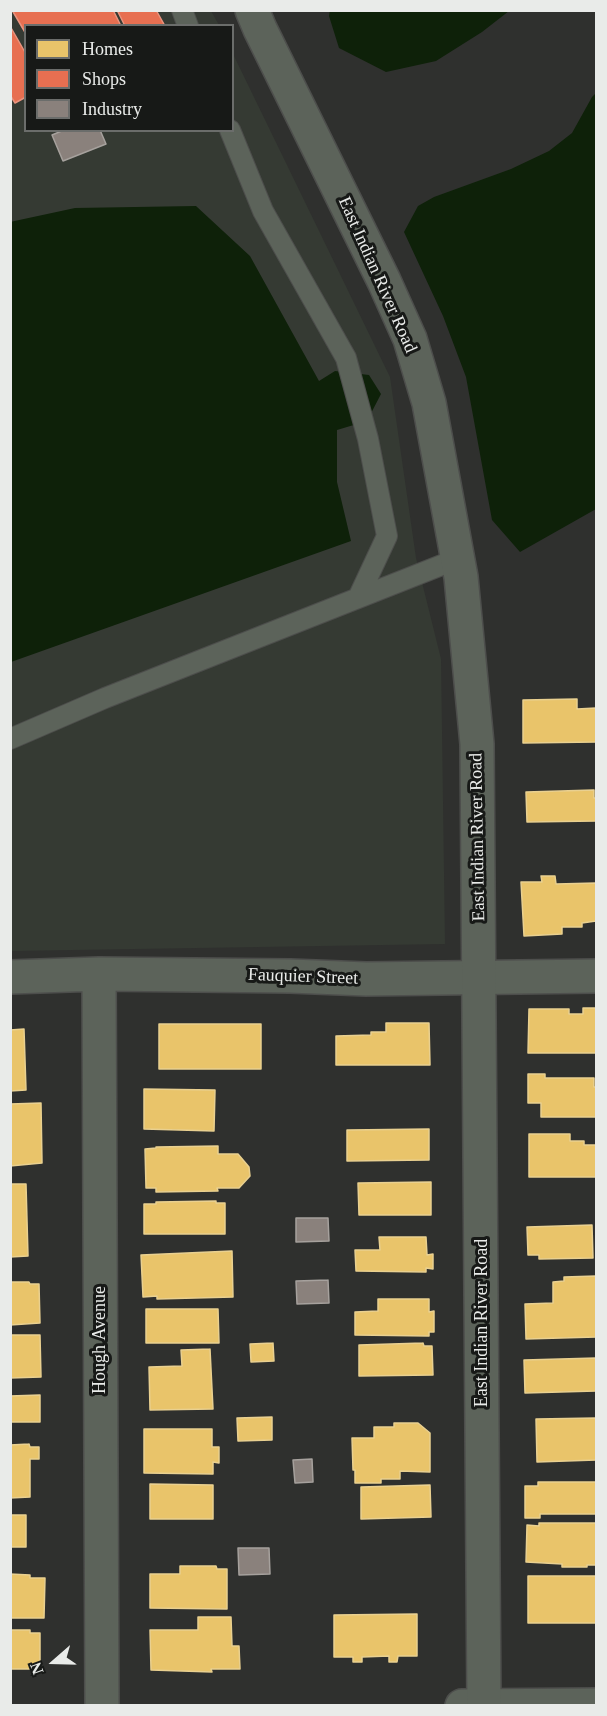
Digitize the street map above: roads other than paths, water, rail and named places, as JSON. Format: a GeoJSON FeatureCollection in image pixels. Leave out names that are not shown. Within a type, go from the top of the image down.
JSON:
{"type":"FeatureCollection","features":[{"type":"Feature","properties":{"kind":"street","name":"East Indian River Road"},"geometry":{"type":"LineString","coordinates":[[252,10],[410,339],[429,403],[457,559],[477,744],[484,1705]]}},
{"type":"Feature","properties":{"kind":"street","name":"Fauquier Street"},"geometry":{"type":"LineString","coordinates":[[10,976],[99,974],[366,979],[597,976]]}},
{"type":"Feature","properties":{"kind":"street","name":"Hough Avenue"},"geometry":{"type":"LineString","coordinates":[[99,974],[102,1706]]}},
{"type":"Feature","properties":{"kind":"street"},"geometry":{"type":"LineString","coordinates":[[462,1706],[597,1705]]}},
{"type":"Feature","properties":{"kind":"lane"},"geometry":{"type":"LineString","coordinates":[[231,132],[263,211],[346,358],[368,439],[387,536],[358,598]]}},
{"type":"Feature","properties":{"kind":"lane"},"geometry":{"type":"LineString","coordinates":[[10,739],[105,698],[457,559]]}}]}
